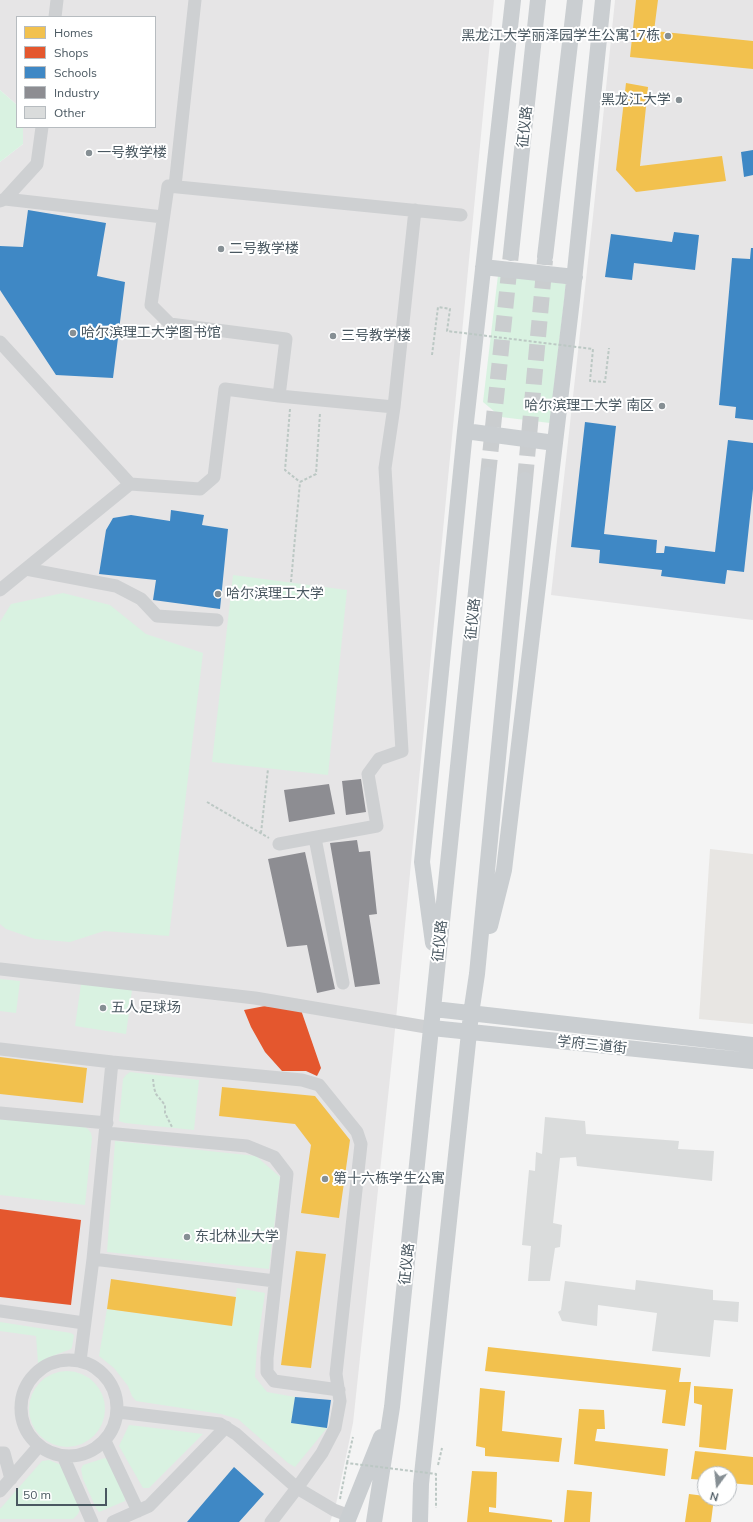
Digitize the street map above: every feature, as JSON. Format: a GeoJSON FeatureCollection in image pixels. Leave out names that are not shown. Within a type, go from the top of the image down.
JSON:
{"type":"FeatureCollection","features":[{"type":"Feature","properties":{"kind":"main road"},"geometry":{"type":"LineString","coordinates":[[437,970],[422,862],[465,431],[513,0]]}},
{"type":"Feature","properties":{"kind":"main road","name":"征仪路"},"geometry":{"type":"LineString","coordinates":[[511,253],[538,0]]}},
{"type":"Feature","properties":{"kind":"main road"},"geometry":{"type":"LineString","coordinates":[[546,257],[575,0]]}},
{"type":"Feature","properties":{"kind":"main road"},"geometry":{"type":"LineString","coordinates":[[477,974],[504,870],[575,277],[602,0]]}},
{"type":"Feature","properties":{"kind":"main road"},"geometry":{"type":"LineString","coordinates":[[483,267],[575,277]]}},
{"type":"Feature","properties":{"kind":"main road"},"geometry":{"type":"LineString","coordinates":[[465,431],[555,443]]}},
{"type":"Feature","properties":{"kind":"main road","name":"征仪路"},"geometry":{"type":"LineString","coordinates":[[392,1407],[488,475]]}},
{"type":"Feature","properties":{"kind":"main road"},"geometry":{"type":"LineString","coordinates":[[420,1522],[421,1484],[469,1032],[477,974],[525,480]]}},
{"type":"Feature","properties":{"kind":"main road","name":"学府三道街"},"geometry":{"type":"LineString","coordinates":[[434,1009],[753,1045]]}},
{"type":"Feature","properties":{"kind":"main road","name":"学府三道街"},"geometry":{"type":"LineString","coordinates":[[432,1028],[753,1061]]}},
{"type":"Feature","properties":{"kind":"main road"},"geometry":{"type":"LineString","coordinates":[[348,1519],[392,1407]]}},
{"type":"Feature","properties":{"kind":"main road"},"geometry":{"type":"LineString","coordinates":[[374,1522],[392,1407]]}},
{"type":"Feature","properties":{"kind":"main road"},"geometry":{"type":"LineString","coordinates":[[413,1522],[421,1484]]}},
{"type":"Feature","properties":{"kind":"street"},"geometry":{"type":"LineString","coordinates":[[55,16],[57,0]]}},
{"type":"Feature","properties":{"kind":"street"},"geometry":{"type":"LineString","coordinates":[[175,186],[195,0]]}},
{"type":"Feature","properties":{"kind":"street"},"geometry":{"type":"LineString","coordinates":[[2,200],[37,164],[42,128]]}},
{"type":"Feature","properties":{"kind":"street"},"geometry":{"type":"LineString","coordinates":[[285,397],[286,339],[170,324],[151,305],[168,186],[461,215]]}},
{"type":"Feature","properties":{"kind":"street"},"geometry":{"type":"LineString","coordinates":[[2,200],[163,217]]}},
{"type":"Feature","properties":{"kind":"street"},"geometry":{"type":"LineString","coordinates":[[279,844],[377,826],[368,774],[379,759],[402,751],[385,468],[394,407],[415,210]]}},
{"type":"Feature","properties":{"kind":"street"},"geometry":{"type":"LineString","coordinates":[[0,342],[130,484]]}},
{"type":"Feature","properties":{"kind":"street"},"geometry":{"type":"LineString","coordinates":[[0,590],[130,484],[200,489],[214,477],[225,389],[285,397],[394,407]]}},
{"type":"Feature","properties":{"kind":"street"},"geometry":{"type":"LineString","coordinates":[[26,569],[116,586],[141,599],[157,616],[217,620]]}},
{"type":"Feature","properties":{"kind":"street"},"geometry":{"type":"LineString","coordinates":[[315,838],[343,982]]}},
{"type":"Feature","properties":{"kind":"street"},"geometry":{"type":"LineString","coordinates":[[0,969],[255,998],[432,1028]]}},
{"type":"Feature","properties":{"kind":"street"},"geometry":{"type":"LineString","coordinates":[[0,1049],[112,1062],[302,1080],[320,1085],[357,1132],[361,1144],[336,1374],[340,1401],[335,1428],[322,1453],[273,1521]]}},
{"type":"Feature","properties":{"kind":"street"},"geometry":{"type":"LineString","coordinates":[[80,1361],[93,1259],[112,1062]]}},
{"type":"Feature","properties":{"kind":"street"},"geometry":{"type":"LineString","coordinates":[[0,1113],[180,1140],[247,1146],[274,1157],[288,1174],[275,1281],[267,1358],[267,1372],[274,1381],[339,1390]]}},
{"type":"Feature","properties":{"kind":"street"},"geometry":{"type":"LineString","coordinates":[[93,1259],[275,1281]]}},
{"type":"Feature","properties":{"kind":"street"},"geometry":{"type":"LineString","coordinates":[[0,1311],[84,1323]]}},
{"type":"Feature","properties":{"kind":"street"},"geometry":{"type":"LineString","coordinates":[[64,1360],[80,1361],[93,1366],[104,1374],[112,1385],[118,1412],[112,1432],[98,1447],[82,1455],[63,1456],[50,1453],[39,1446],[28,1434],[22,1419],[21,1403],[26,1388],[35,1374],[48,1365],[64,1360]]}},
{"type":"Feature","properties":{"kind":"street"},"geometry":{"type":"LineString","coordinates":[[118,1412],[220,1424],[236,1434],[297,1488],[348,1519]]}},
{"type":"Feature","properties":{"kind":"street"},"geometry":{"type":"LineString","coordinates":[[113,1522],[149,1506],[226,1427]]}},
{"type":"Feature","properties":{"kind":"street"},"geometry":{"type":"LineString","coordinates":[[105,1441],[138,1511]]}},
{"type":"Feature","properties":{"kind":"street"},"geometry":{"type":"LineString","coordinates":[[0,1491],[39,1446]]}},
{"type":"Feature","properties":{"kind":"street"},"geometry":{"type":"LineString","coordinates":[[0,1452],[4,1453],[11,1479]]}},
{"type":"Feature","properties":{"kind":"street"},"geometry":{"type":"LineString","coordinates":[[63,1456],[92,1522]]}},
{"type":"Feature","properties":{"kind":"path"},"geometry":{"type":"LineString","coordinates":[[432,355],[438,307],[450,309],[447,331],[593,349],[590,381],[605,382],[609,348]]}},
{"type":"Feature","properties":{"kind":"path"},"geometry":{"type":"LineString","coordinates":[[285,397],[285,470],[300,482]]}},
{"type":"Feature","properties":{"kind":"path"},"geometry":{"type":"LineString","coordinates":[[300,482],[316,474],[320,400]]}},
{"type":"Feature","properties":{"kind":"path"},"geometry":{"type":"LineString","coordinates":[[291,582],[300,482]]}},
{"type":"Feature","properties":{"kind":"path"},"geometry":{"type":"LineString","coordinates":[[261,833],[268,769]]}},
{"type":"Feature","properties":{"kind":"path"},"geometry":{"type":"LineString","coordinates":[[207,802],[279,844]]}},
{"type":"Feature","properties":{"kind":"path"},"geometry":{"type":"LineString","coordinates":[[154,1066],[153,1082],[156,1094],[164,1102],[168,1120],[180,1140]]}},
{"type":"Feature","properties":{"kind":"path"},"geometry":{"type":"LineString","coordinates":[[340,1499],[353,1438]]}},
{"type":"Feature","properties":{"kind":"path"},"geometry":{"type":"LineString","coordinates":[[436,1508],[436,1474],[442,1448]]}},
{"type":"Feature","properties":{"kind":"path"},"geometry":{"type":"LineString","coordinates":[[347,1464],[436,1474]]}},
{"type":"Feature","properties":{"kind":"shaded area","name":"哈尔滨理工大学"},"geometry":{"type":"Polygon","coordinates":[[[0,0],[494,0],[393,1050],[353,1423],[336,1504],[330,1522],[0,1522],[0,162],[23,144],[23,128],[156,128],[156,16],[16,16],[16,104],[0,90],[0,0]]]}},
{"type":"Feature","properties":{"kind":"shaded area","name":"哈尔滨理工大学 南区"},"geometry":{"type":"Polygon","coordinates":[[[615,0],[753,0],[753,620],[551,595],[593,216],[615,0]]]}},
{"type":"Feature","properties":{"kind":"shaded area"},"geometry":{"type":"Polygon","coordinates":[[[710,849],[753,854],[753,1024],[699,1019],[710,849]]]}},
{"type":"Feature","properties":{"kind":"green space"},"geometry":{"type":"Polygon","coordinates":[[[0,90],[16,104],[16,128],[23,128],[23,144],[0,162],[0,90]]]}},
{"type":"Feature","properties":{"kind":"green space"},"geometry":{"type":"Polygon","coordinates":[[[498,275],[566,284],[550,423],[501,417],[483,402],[498,275]]]}},
{"type":"Feature","properties":{"kind":"green space"},"geometry":{"type":"Polygon","coordinates":[[[233,575],[347,590],[328,775],[212,762],[233,575]]]}},
{"type":"Feature","properties":{"kind":"green space"},"geometry":{"type":"Polygon","coordinates":[[[63,593],[110,605],[146,634],[203,653],[169,936],[104,931],[70,942],[35,939],[6,929],[0,924],[0,622],[11,604],[63,593]]]}},
{"type":"Feature","properties":{"kind":"green space"},"geometry":{"type":"Polygon","coordinates":[[[0,979],[20,981],[16,1013],[0,1011],[0,979]]]}},
{"type":"Feature","properties":{"kind":"green space","name":"五人足球场"},"geometry":{"type":"Polygon","coordinates":[[[81,984],[132,990],[126,1034],[75,1026],[81,984]]]}},
{"type":"Feature","properties":{"kind":"green space"},"geometry":{"type":"Polygon","coordinates":[[[130,1072],[199,1080],[194,1130],[125,1123],[119,1121],[123,1079],[130,1072]]]}},
{"type":"Feature","properties":{"kind":"green space"},"geometry":{"type":"Polygon","coordinates":[[[0,1119],[83,1126],[88,1129],[92,1138],[85,1205],[0,1195],[0,1119]]]}},
{"type":"Feature","properties":{"kind":"green space"},"geometry":{"type":"Polygon","coordinates":[[[115,1141],[256,1156],[280,1177],[269,1269],[107,1252],[115,1141]]]}},
{"type":"Feature","properties":{"kind":"green space"},"geometry":{"type":"Polygon","coordinates":[[[237,1288],[265,1293],[257,1346],[255,1377],[267,1392],[295,1397],[292,1423],[327,1428],[295,1467],[288,1463],[238,1419],[221,1414],[136,1401],[128,1386],[114,1368],[99,1356],[107,1309],[232,1326],[237,1288]]]}},
{"type":"Feature","properties":{"kind":"green space"},"geometry":{"type":"Polygon","coordinates":[[[0,1322],[71,1333],[74,1335],[72,1347],[71,1349],[38,1363],[36,1336],[0,1331],[0,1322]]]}},
{"type":"Feature","properties":{"kind":"green space"},"geometry":{"type":"Polygon","coordinates":[[[67,1371],[82,1374],[94,1382],[102,1394],[105,1409],[102,1424],[94,1436],[82,1444],[67,1447],[52,1444],[40,1436],[32,1424],[29,1409],[32,1394],[40,1382],[52,1374],[67,1371]]]}},
{"type":"Feature","properties":{"kind":"green space"},"geometry":{"type":"Polygon","coordinates":[[[129,1425],[203,1434],[149,1488],[143,1488],[119,1446],[129,1425]]]}},
{"type":"Feature","properties":{"kind":"green space"},"geometry":{"type":"Polygon","coordinates":[[[105,1458],[108,1460],[124,1493],[125,1501],[99,1512],[83,1479],[81,1469],[83,1465],[105,1458]]]}},
{"type":"Feature","properties":{"kind":"green space"},"geometry":{"type":"Polygon","coordinates":[[[49,1460],[61,1465],[80,1509],[78,1514],[73,1519],[0,1519],[0,1509],[42,1461],[49,1460]]]}},
{"type":"Feature","properties":{"kind":"building: Homes","name":"黑龙江大学丽泽园学生公寓17栋"},"geometry":{"type":"Polygon","coordinates":[[[636,0],[658,0],[654,31],[753,41],[753,69],[630,57],[636,0]]]}},
{"type":"Feature","properties":{"kind":"building: Homes"},"geometry":{"type":"Polygon","coordinates":[[[626,83],[648,87],[640,166],[722,156],[726,181],[636,192],[616,170],[626,83]]]}},
{"type":"Feature","properties":{"kind":"building: Homes"},"geometry":{"type":"Polygon","coordinates":[[[0,1057],[87,1068],[83,1103],[0,1094],[0,1057]]]}},
{"type":"Feature","properties":{"kind":"building: Homes","name":"第十六栋学生公寓"},"geometry":{"type":"Polygon","coordinates":[[[222,1087],[315,1096],[350,1140],[339,1218],[301,1213],[311,1145],[295,1124],[219,1116],[222,1087]]]}},
{"type":"Feature","properties":{"kind":"building: Homes"},"geometry":{"type":"Polygon","coordinates":[[[296,1251],[326,1254],[311,1368],[281,1365],[296,1251]]]}},
{"type":"Feature","properties":{"kind":"building: Homes"},"geometry":{"type":"Polygon","coordinates":[[[111,1279],[236,1297],[232,1326],[107,1309],[111,1279]]]}},
{"type":"Feature","properties":{"kind":"building: Homes"},"geometry":{"type":"Polygon","coordinates":[[[488,1347],[681,1368],[679,1382],[691,1382],[685,1426],[662,1423],[666,1390],[485,1371],[488,1347]]]}},
{"type":"Feature","properties":{"kind":"building: Homes"},"geometry":{"type":"Polygon","coordinates":[[[694,1386],[733,1389],[726,1450],[699,1447],[702,1405],[694,1403],[694,1386]]]}},
{"type":"Feature","properties":{"kind":"building: Homes"},"geometry":{"type":"Polygon","coordinates":[[[480,1388],[505,1391],[502,1431],[562,1438],[559,1462],[485,1456],[485,1448],[476,1446],[480,1388]]]}},
{"type":"Feature","properties":{"kind":"building: Homes"},"geometry":{"type":"Polygon","coordinates":[[[579,1409],[604,1410],[605,1429],[597,1429],[595,1441],[668,1449],[665,1476],[574,1464],[579,1409]]]}},
{"type":"Feature","properties":{"kind":"building: Homes"},"geometry":{"type":"Polygon","coordinates":[[[695,1451],[753,1457],[753,1485],[737,1484],[737,1466],[697,1466],[697,1479],[691,1479],[695,1451]]]}},
{"type":"Feature","properties":{"kind":"building: Homes"},"geometry":{"type":"Polygon","coordinates":[[[472,1471],[497,1472],[496,1508],[489,1507],[489,1512],[552,1520],[552,1522],[467,1522],[472,1471]]]}},
{"type":"Feature","properties":{"kind":"building: Homes"},"geometry":{"type":"Polygon","coordinates":[[[567,1490],[592,1492],[590,1522],[564,1522],[567,1490]]]}},
{"type":"Feature","properties":{"kind":"building: Homes"},"geometry":{"type":"Polygon","coordinates":[[[689,1494],[697,1495],[697,1506],[713,1506],[711,1522],[685,1522],[689,1494]]]}},
{"type":"Feature","properties":{"kind":"building: Shops"},"geometry":{"type":"Polygon","coordinates":[[[265,1006],[301,1010],[321,1068],[317,1076],[306,1071],[282,1071],[265,1052],[251,1027],[244,1010],[265,1006]]]}},
{"type":"Feature","properties":{"kind":"building: Shops"},"geometry":{"type":"Polygon","coordinates":[[[0,1209],[81,1220],[71,1305],[0,1297],[0,1209]]]}},
{"type":"Feature","properties":{"kind":"building: Schools"},"geometry":{"type":"Polygon","coordinates":[[[753,150],[753,175],[744,177],[741,152],[753,150]]]}},
{"type":"Feature","properties":{"kind":"building: Schools","name":"哈尔滨理工大学图书馆"},"geometry":{"type":"Polygon","coordinates":[[[28,210],[106,223],[97,276],[125,282],[113,378],[56,375],[0,290],[0,246],[23,247],[28,210]]]}},
{"type":"Feature","properties":{"kind":"building: Schools"},"geometry":{"type":"Polygon","coordinates":[[[674,232],[699,235],[695,270],[634,263],[632,280],[605,277],[611,234],[672,242],[674,232]]]}},
{"type":"Feature","properties":{"kind":"building: Schools"},"geometry":{"type":"Polygon","coordinates":[[[751,248],[753,248],[753,420],[735,418],[736,407],[719,405],[732,258],[750,259],[751,248]]]}},
{"type":"Feature","properties":{"kind":"building: Schools"},"geometry":{"type":"Polygon","coordinates":[[[585,422],[616,426],[604,534],[657,540],[656,553],[664,553],[665,546],[715,552],[728,440],[753,443],[753,489],[744,572],[727,570],[725,584],[661,576],[662,570],[599,563],[600,550],[571,547],[585,422]]]}},
{"type":"Feature","properties":{"kind":"building: Schools"},"geometry":{"type":"Polygon","coordinates":[[[171,510],[204,515],[202,525],[228,529],[220,609],[153,600],[156,580],[99,574],[106,530],[113,518],[131,515],[170,521],[171,510]]]}},
{"type":"Feature","properties":{"kind":"building: Schools"},"geometry":{"type":"Polygon","coordinates":[[[295,1397],[331,1400],[327,1428],[291,1423],[295,1397]]]}},
{"type":"Feature","properties":{"kind":"building: Schools"},"geometry":{"type":"Polygon","coordinates":[[[234,1467],[264,1494],[239,1522],[187,1522],[234,1467]]]}},
{"type":"Feature","properties":{"kind":"building: Industry"},"geometry":{"type":"Polygon","coordinates":[[[361,779],[366,812],[346,815],[342,781],[361,779]]]}},
{"type":"Feature","properties":{"kind":"building: Industry"},"geometry":{"type":"Polygon","coordinates":[[[329,784],[335,814],[289,822],[284,790],[329,784]]]}},
{"type":"Feature","properties":{"kind":"building: Industry"},"geometry":{"type":"Polygon","coordinates":[[[357,840],[359,852],[370,851],[377,914],[369,915],[380,984],[355,987],[330,843],[357,840]]]}},
{"type":"Feature","properties":{"kind":"building: Industry"},"geometry":{"type":"Polygon","coordinates":[[[305,852],[335,989],[317,993],[307,945],[287,947],[268,859],[305,852]]]}},
{"type":"Feature","properties":{"kind":"building: Other"},"geometry":{"type":"Polygon","coordinates":[[[545,1117],[585,1121],[586,1134],[679,1141],[678,1149],[714,1151],[712,1181],[577,1166],[576,1157],[560,1158],[553,1223],[562,1225],[560,1247],[555,1248],[550,1281],[528,1281],[531,1246],[522,1245],[529,1170],[535,1171],[536,1152],[542,1154],[545,1117]]]}},
{"type":"Feature","properties":{"kind":"building: Other"},"geometry":{"type":"Polygon","coordinates":[[[636,1280],[713,1290],[713,1300],[739,1302],[738,1322],[714,1320],[710,1357],[652,1351],[657,1313],[598,1305],[597,1326],[562,1321],[558,1312],[561,1310],[565,1281],[635,1290],[636,1280]]]}},
{"type":"Feature","properties":{"kind":"tunnel"},"geometry":{"type":"LineString","coordinates":[[488,475],[511,253]]}},
{"type":"Feature","properties":{"kind":"tunnel"},"geometry":{"type":"LineString","coordinates":[[525,480],[545,260]]}},
{"type":"Feature","properties":{"kind":"place","name":"黑龙江大学丽泽园学生公寓17栋"},"geometry":{"type":"Point","coordinates":[668,36]}},
{"type":"Feature","properties":{"kind":"place","name":"黑龙江大学"},"geometry":{"type":"Point","coordinates":[679,100]}},
{"type":"Feature","properties":{"kind":"place","name":"一号教学楼"},"geometry":{"type":"Point","coordinates":[89,153]}},
{"type":"Feature","properties":{"kind":"place","name":"二号教学楼"},"geometry":{"type":"Point","coordinates":[221,249]}},
{"type":"Feature","properties":{"kind":"place","name":"哈尔滨理工大学图书馆"},"geometry":{"type":"Point","coordinates":[73,333]}},
{"type":"Feature","properties":{"kind":"place","name":"三号教学楼"},"geometry":{"type":"Point","coordinates":[333,336]}},
{"type":"Feature","properties":{"kind":"place","name":"哈尔滨理工大学 南区"},"geometry":{"type":"Point","coordinates":[662,406]}},
{"type":"Feature","properties":{"kind":"place","name":"哈尔滨理工大学"},"geometry":{"type":"Point","coordinates":[218,594]}},
{"type":"Feature","properties":{"kind":"place","name":"五人足球场"},"geometry":{"type":"Point","coordinates":[103,1008]}},
{"type":"Feature","properties":{"kind":"place","name":"第十六栋学生公寓"},"geometry":{"type":"Point","coordinates":[325,1179]}},
{"type":"Feature","properties":{"kind":"place","name":"东北林业大学"},"geometry":{"type":"Point","coordinates":[187,1237]}}]}
